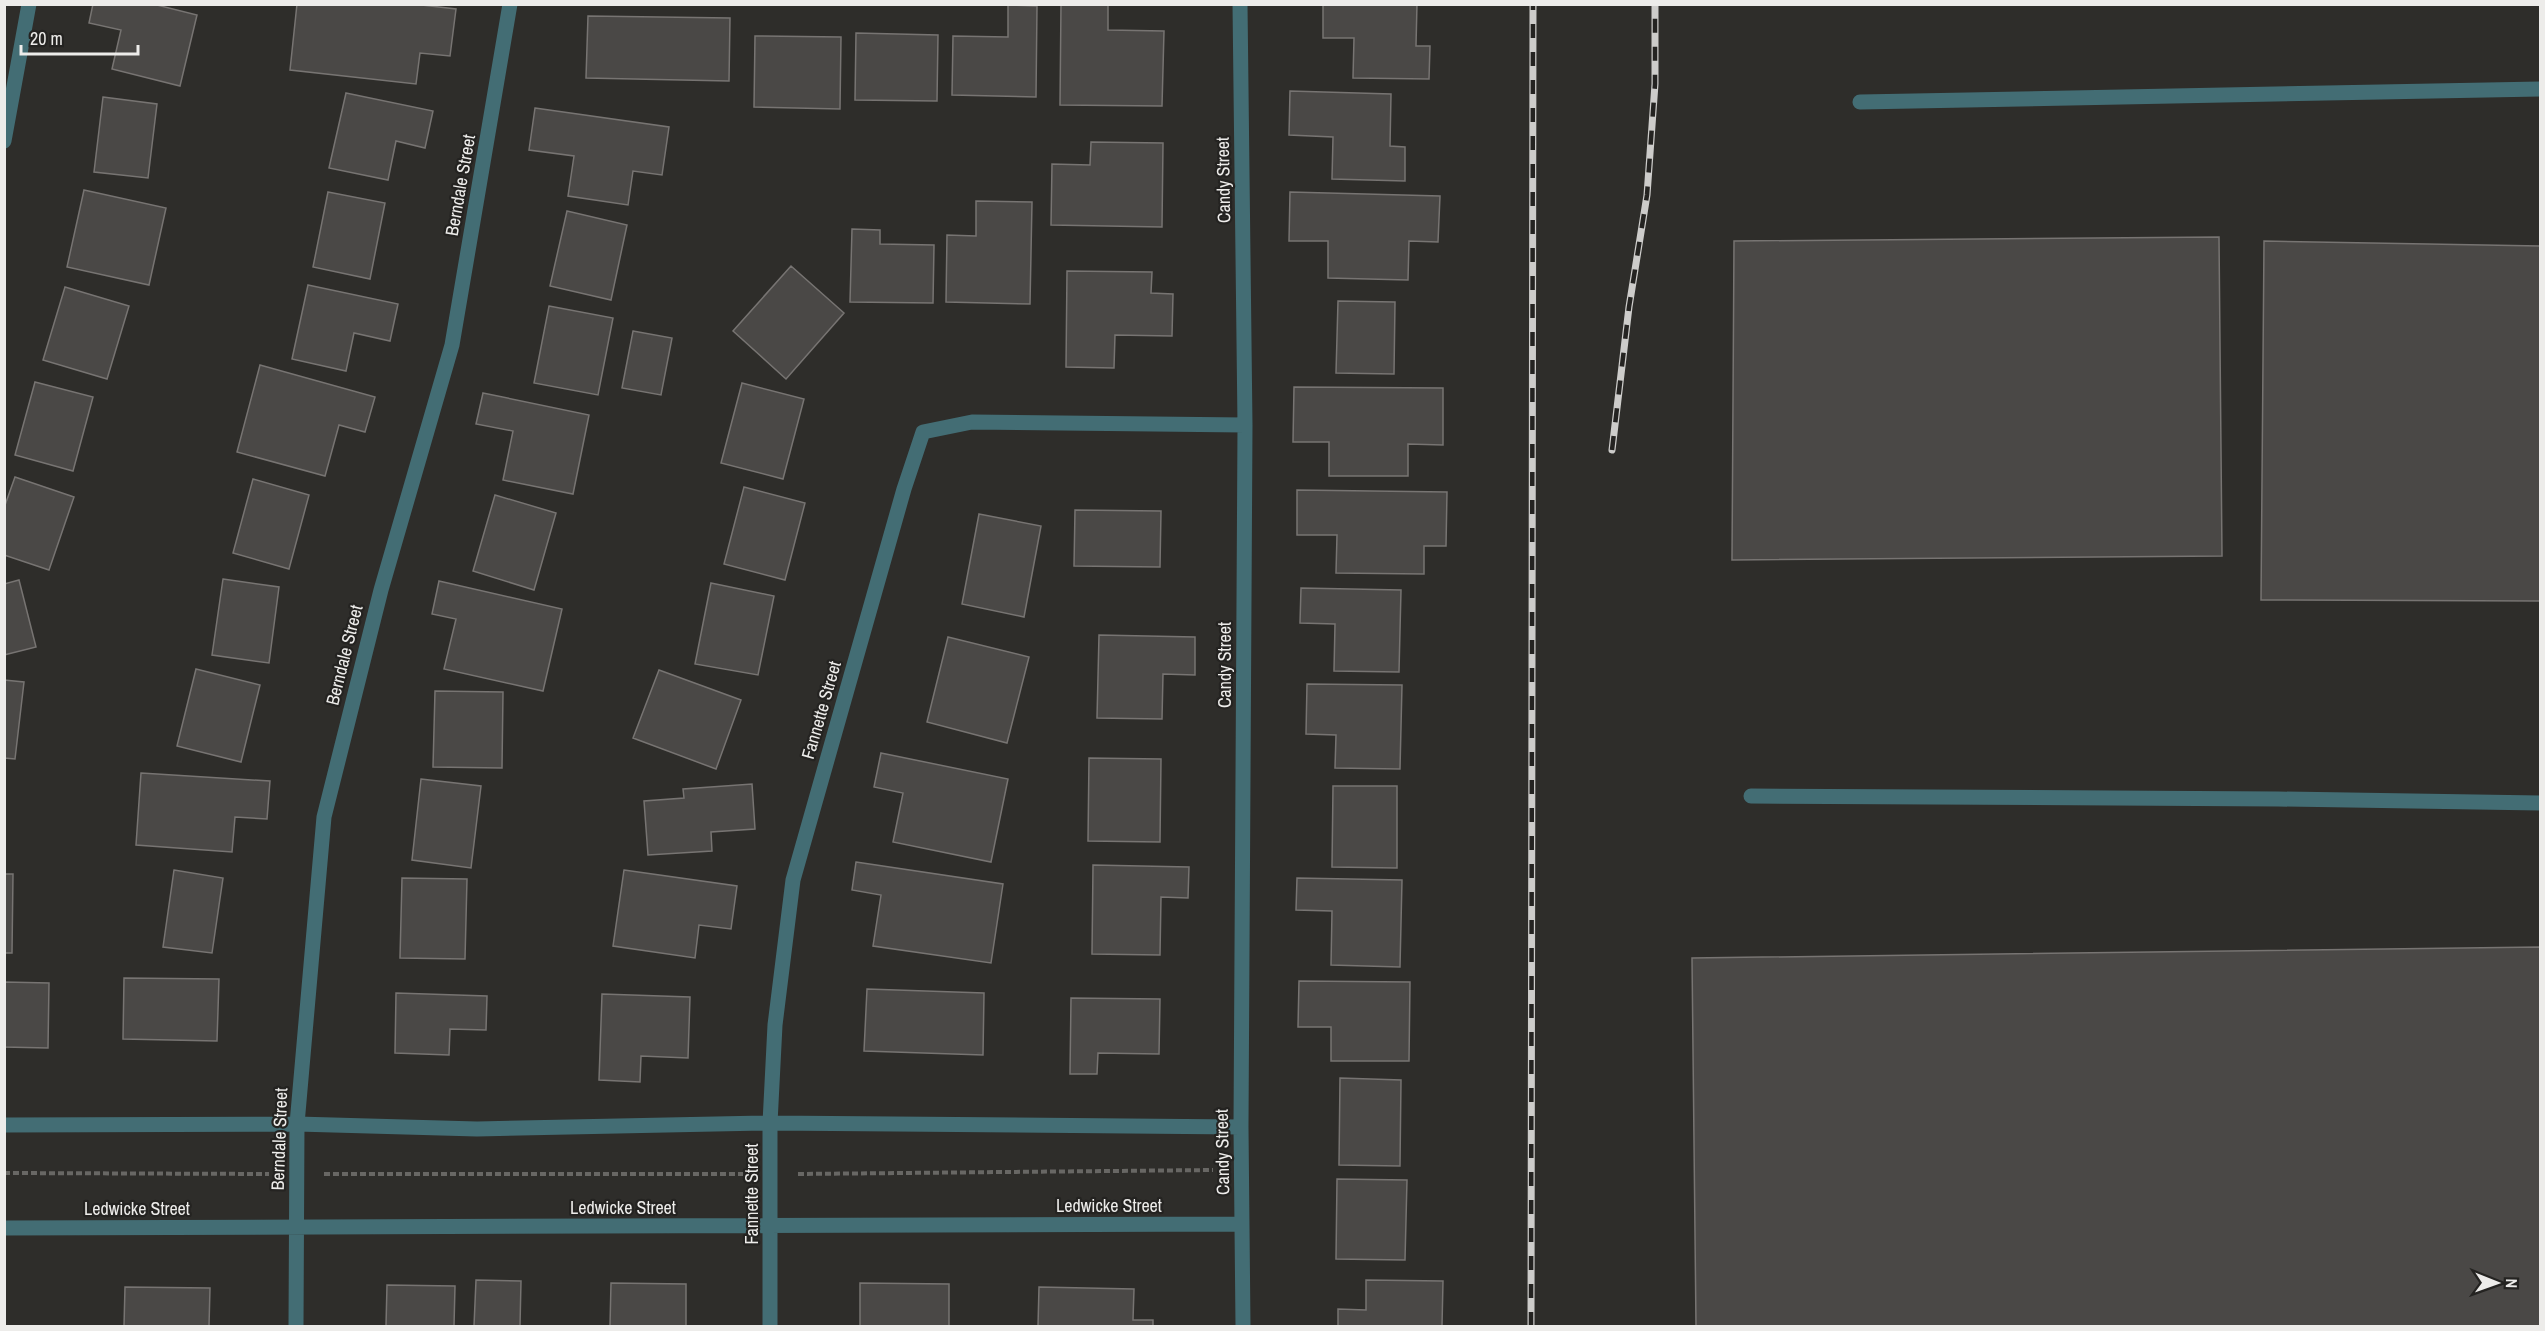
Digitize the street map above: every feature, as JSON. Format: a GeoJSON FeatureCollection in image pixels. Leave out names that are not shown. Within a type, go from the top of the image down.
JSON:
{"type":"FeatureCollection","features":[{"type":"Feature","properties":{"kind":"street"},"geometry":{"type":"LineString","coordinates":[[4,141],[29,4]]}},
{"type":"Feature","properties":{"kind":"street","name":"Berndale Street"},"geometry":{"type":"LineString","coordinates":[[296,1326],[297,1124],[324,818],[381,590],[452,345],[510,4]]}},
{"type":"Feature","properties":{"kind":"street","name":"Candy Street"},"geometry":{"type":"LineString","coordinates":[[1240,4],[1245,425],[1241,1127],[1243,1326]]}},
{"type":"Feature","properties":{"kind":"street"},"geometry":{"type":"LineString","coordinates":[[1860,102],[2541,89]]}},
{"type":"Feature","properties":{"kind":"street","name":"Fannette Street"},"geometry":{"type":"LineString","coordinates":[[770,1326],[770,1123],[775,1026],[793,880],[903,489],[923,432],[972,422],[1245,425]]}},
{"type":"Feature","properties":{"kind":"street"},"geometry":{"type":"LineString","coordinates":[[1751,796],[2541,803]]}},
{"type":"Feature","properties":{"kind":"street"},"geometry":{"type":"LineString","coordinates":[[4,1125],[297,1124],[477,1129],[770,1123],[1241,1127]]}},
{"type":"Feature","properties":{"kind":"street","name":"Ledwicke Street"},"geometry":{"type":"LineString","coordinates":[[4,1228],[1242,1224]]}},
{"type":"Feature","properties":{"kind":"path"},"geometry":{"type":"LineString","coordinates":[[4,1173],[771,1174],[1241,1170]]}},
{"type":"Feature","properties":{"kind":"building"},"geometry":{"type":"Polygon","coordinates":[[[93,4],[153,4],[197,15],[180,86],[112,69],[121,30],[89,23],[93,4]]]}},
{"type":"Feature","properties":{"kind":"building"},"geometry":{"type":"Polygon","coordinates":[[[297,4],[413,4],[456,9],[450,56],[420,53],[416,84],[290,70],[297,4]]]}},
{"type":"Feature","properties":{"kind":"building"},"geometry":{"type":"Polygon","coordinates":[[[1061,4],[1108,4],[1108,30],[1164,31],[1162,106],[1060,105],[1061,4]]]}},
{"type":"Feature","properties":{"kind":"building"},"geometry":{"type":"Polygon","coordinates":[[[1323,4],[1417,4],[1416,46],[1430,46],[1429,79],[1353,78],[1354,38],[1323,38],[1323,4]]]}},
{"type":"Feature","properties":{"kind":"building"},"geometry":{"type":"Polygon","coordinates":[[[1008,5],[1037,6],[1036,97],[952,95],[953,36],[1008,37],[1008,5]]]}},
{"type":"Feature","properties":{"kind":"building"},"geometry":{"type":"Polygon","coordinates":[[[588,16],[730,18],[729,81],[586,78],[588,16]]]}},
{"type":"Feature","properties":{"kind":"building"},"geometry":{"type":"Polygon","coordinates":[[[856,33],[938,35],[937,101],[855,100],[856,33]]]}},
{"type":"Feature","properties":{"kind":"building"},"geometry":{"type":"Polygon","coordinates":[[[755,36],[841,37],[840,109],[754,107],[755,36]]]}},
{"type":"Feature","properties":{"kind":"building"},"geometry":{"type":"Polygon","coordinates":[[[1290,91],[1391,94],[1390,146],[1405,147],[1405,181],[1332,179],[1333,137],[1289,135],[1290,91]]]}},
{"type":"Feature","properties":{"kind":"building"},"geometry":{"type":"Polygon","coordinates":[[[346,93],[433,111],[425,148],[396,141],[388,180],[329,168],[346,93]]]}},
{"type":"Feature","properties":{"kind":"building"},"geometry":{"type":"Polygon","coordinates":[[[103,97],[157,104],[148,178],[94,172],[103,97]]]}},
{"type":"Feature","properties":{"kind":"building"},"geometry":{"type":"Polygon","coordinates":[[[535,108],[669,127],[662,175],[633,171],[628,205],[568,196],[574,156],[529,150],[535,108]]]}},
{"type":"Feature","properties":{"kind":"building"},"geometry":{"type":"Polygon","coordinates":[[[1091,142],[1163,143],[1162,227],[1051,225],[1052,164],[1090,165],[1091,142]]]}},
{"type":"Feature","properties":{"kind":"building"},"geometry":{"type":"Polygon","coordinates":[[[84,190],[166,208],[149,285],[67,267],[84,190]]]}},
{"type":"Feature","properties":{"kind":"building"},"geometry":{"type":"Polygon","coordinates":[[[328,192],[385,203],[370,279],[313,267],[328,192]]]}},
{"type":"Feature","properties":{"kind":"building"},"geometry":{"type":"Polygon","coordinates":[[[1290,192],[1440,196],[1438,242],[1409,241],[1408,280],[1328,278],[1328,241],[1289,241],[1290,192]]]}},
{"type":"Feature","properties":{"kind":"building"},"geometry":{"type":"Polygon","coordinates":[[[976,201],[1032,202],[1030,304],[946,302],[947,235],[976,236],[976,201]]]}},
{"type":"Feature","properties":{"kind":"building"},"geometry":{"type":"Polygon","coordinates":[[[567,211],[627,225],[611,300],[550,286],[567,211]]]}},
{"type":"Feature","properties":{"kind":"building"},"geometry":{"type":"Polygon","coordinates":[[[852,229],[880,230],[880,244],[934,245],[933,303],[850,302],[852,229]]]}},
{"type":"Feature","properties":{"kind":"building"},"geometry":{"type":"Polygon","coordinates":[[[2219,237],[2222,556],[1732,560],[1734,241],[2219,237]]]}},
{"type":"Feature","properties":{"kind":"building"},"geometry":{"type":"Polygon","coordinates":[[[2264,241],[2540,246],[2540,601],[2261,600],[2264,241]]]}},
{"type":"Feature","properties":{"kind":"building"},"geometry":{"type":"Polygon","coordinates":[[[791,266],[844,313],[786,379],[733,331],[791,266]]]}},
{"type":"Feature","properties":{"kind":"building"},"geometry":{"type":"Polygon","coordinates":[[[1067,271],[1152,272],[1151,293],[1173,294],[1172,336],[1115,335],[1114,368],[1066,367],[1067,271]]]}},
{"type":"Feature","properties":{"kind":"building"},"geometry":{"type":"Polygon","coordinates":[[[308,285],[398,304],[390,341],[354,333],[346,371],[292,359],[308,285]]]}},
{"type":"Feature","properties":{"kind":"building"},"geometry":{"type":"Polygon","coordinates":[[[65,287],[129,306],[107,379],[43,360],[65,287]]]}},
{"type":"Feature","properties":{"kind":"building"},"geometry":{"type":"Polygon","coordinates":[[[1338,301],[1395,302],[1394,374],[1336,373],[1338,301]]]}},
{"type":"Feature","properties":{"kind":"building"},"geometry":{"type":"Polygon","coordinates":[[[549,306],[613,318],[598,395],[534,383],[549,306]]]}},
{"type":"Feature","properties":{"kind":"building"},"geometry":{"type":"Polygon","coordinates":[[[633,331],[672,338],[661,395],[622,388],[633,331]]]}},
{"type":"Feature","properties":{"kind":"building"},"geometry":{"type":"Polygon","coordinates":[[[260,365],[375,397],[365,432],[339,425],[325,476],[237,452],[260,365]]]}},
{"type":"Feature","properties":{"kind":"building"},"geometry":{"type":"Polygon","coordinates":[[[35,382],[93,397],[73,471],[15,455],[35,382]]]}},
{"type":"Feature","properties":{"kind":"building"},"geometry":{"type":"Polygon","coordinates":[[[742,383],[804,399],[783,479],[721,463],[742,383]]]}},
{"type":"Feature","properties":{"kind":"building"},"geometry":{"type":"Polygon","coordinates":[[[1294,387],[1443,388],[1443,445],[1408,444],[1408,476],[1329,476],[1329,442],[1293,442],[1294,387]]]}},
{"type":"Feature","properties":{"kind":"building"},"geometry":{"type":"Polygon","coordinates":[[[483,393],[589,415],[573,494],[503,480],[513,431],[476,424],[483,393]]]}},
{"type":"Feature","properties":{"kind":"building"},"geometry":{"type":"Polygon","coordinates":[[[15,477],[74,497],[49,570],[4,555],[4,508],[15,477]]]}},
{"type":"Feature","properties":{"kind":"building"},"geometry":{"type":"Polygon","coordinates":[[[253,479],[309,495],[289,569],[233,553],[253,479]]]}},
{"type":"Feature","properties":{"kind":"building"},"geometry":{"type":"Polygon","coordinates":[[[744,487],[805,503],[785,580],[724,564],[744,487]]]}},
{"type":"Feature","properties":{"kind":"building"},"geometry":{"type":"Polygon","coordinates":[[[1297,490],[1447,492],[1446,546],[1424,546],[1424,574],[1336,573],[1337,535],[1297,535],[1297,490]]]}},
{"type":"Feature","properties":{"kind":"building"},"geometry":{"type":"Polygon","coordinates":[[[495,495],[556,513],[534,590],[473,571],[495,495]]]}},
{"type":"Feature","properties":{"kind":"building"},"geometry":{"type":"Polygon","coordinates":[[[1075,510],[1161,511],[1160,567],[1074,566],[1075,510]]]}},
{"type":"Feature","properties":{"kind":"building"},"geometry":{"type":"Polygon","coordinates":[[[979,514],[1041,526],[1024,617],[962,604],[979,514]]]}},
{"type":"Feature","properties":{"kind":"building"},"geometry":{"type":"Polygon","coordinates":[[[223,579],[279,587],[269,663],[212,655],[223,579]]]}},
{"type":"Feature","properties":{"kind":"building"},"geometry":{"type":"Polygon","coordinates":[[[19,580],[36,647],[4,655],[4,584],[19,580]]]}},
{"type":"Feature","properties":{"kind":"building"},"geometry":{"type":"Polygon","coordinates":[[[439,581],[562,609],[543,691],[444,669],[456,619],[432,614],[439,581]]]}},
{"type":"Feature","properties":{"kind":"building"},"geometry":{"type":"Polygon","coordinates":[[[711,583],[774,596],[758,675],[695,664],[711,583]]]}},
{"type":"Feature","properties":{"kind":"building"},"geometry":{"type":"Polygon","coordinates":[[[1301,588],[1401,590],[1399,672],[1334,671],[1335,624],[1300,623],[1301,588]]]}},
{"type":"Feature","properties":{"kind":"building"},"geometry":{"type":"Polygon","coordinates":[[[1099,635],[1195,637],[1195,675],[1163,674],[1162,719],[1097,718],[1099,635]]]}},
{"type":"Feature","properties":{"kind":"building"},"geometry":{"type":"Polygon","coordinates":[[[948,637],[1029,657],[1007,743],[927,722],[948,637]]]}},
{"type":"Feature","properties":{"kind":"building"},"geometry":{"type":"Polygon","coordinates":[[[196,669],[260,685],[241,762],[177,746],[196,669]]]}},
{"type":"Feature","properties":{"kind":"building"},"geometry":{"type":"Polygon","coordinates":[[[659,670],[741,700],[716,769],[633,738],[659,670]]]}},
{"type":"Feature","properties":{"kind":"building"},"geometry":{"type":"Polygon","coordinates":[[[4,680],[24,682],[15,759],[4,758],[4,680]]]}},
{"type":"Feature","properties":{"kind":"building"},"geometry":{"type":"Polygon","coordinates":[[[1307,684],[1402,685],[1400,769],[1335,768],[1336,735],[1306,734],[1307,684]]]}},
{"type":"Feature","properties":{"kind":"building"},"geometry":{"type":"Polygon","coordinates":[[[435,691],[503,692],[502,768],[433,767],[435,691]]]}},
{"type":"Feature","properties":{"kind":"building"},"geometry":{"type":"Polygon","coordinates":[[[881,753],[1008,779],[991,862],[893,842],[903,793],[874,787],[881,753]]]}},
{"type":"Feature","properties":{"kind":"building"},"geometry":{"type":"Polygon","coordinates":[[[1089,758],[1161,759],[1160,842],[1088,841],[1089,758]]]}},
{"type":"Feature","properties":{"kind":"building"},"geometry":{"type":"Polygon","coordinates":[[[141,773],[270,781],[267,819],[235,817],[232,852],[136,845],[141,773]]]}},
{"type":"Feature","properties":{"kind":"building"},"geometry":{"type":"Polygon","coordinates":[[[421,779],[481,786],[471,868],[412,860],[421,779]]]}},
{"type":"Feature","properties":{"kind":"building"},"geometry":{"type":"Polygon","coordinates":[[[752,784],[755,829],[711,832],[712,851],[648,855],[644,801],[684,798],[683,789],[752,784]]]}},
{"type":"Feature","properties":{"kind":"building"},"geometry":{"type":"Polygon","coordinates":[[[1333,786],[1397,786],[1397,868],[1332,867],[1333,786]]]}},
{"type":"Feature","properties":{"kind":"building"},"geometry":{"type":"Polygon","coordinates":[[[856,862],[1003,884],[991,963],[873,946],[881,895],[852,890],[856,862]]]}},
{"type":"Feature","properties":{"kind":"building"},"geometry":{"type":"Polygon","coordinates":[[[1093,865],[1189,867],[1188,898],[1161,897],[1160,955],[1092,954],[1093,865]]]}},
{"type":"Feature","properties":{"kind":"building"},"geometry":{"type":"Polygon","coordinates":[[[174,870],[223,878],[212,953],[163,947],[174,870]]]}},
{"type":"Feature","properties":{"kind":"building"},"geometry":{"type":"Polygon","coordinates":[[[624,870],[737,886],[731,929],[699,925],[695,958],[613,946],[624,870]]]}},
{"type":"Feature","properties":{"kind":"building"},"geometry":{"type":"Polygon","coordinates":[[[4,874],[13,874],[12,953],[4,953],[4,874]]]}},
{"type":"Feature","properties":{"kind":"building"},"geometry":{"type":"Polygon","coordinates":[[[402,878],[467,879],[465,959],[400,958],[402,878]]]}},
{"type":"Feature","properties":{"kind":"building"},"geometry":{"type":"Polygon","coordinates":[[[1297,878],[1402,880],[1400,967],[1331,965],[1332,911],[1296,910],[1297,878]]]}},
{"type":"Feature","properties":{"kind":"building"},"geometry":{"type":"Polygon","coordinates":[[[2540,947],[2540,1326],[1696,1326],[1692,958],[2540,947]]]}},
{"type":"Feature","properties":{"kind":"building"},"geometry":{"type":"Polygon","coordinates":[[[124,978],[219,979],[217,1041],[123,1039],[124,978]]]}},
{"type":"Feature","properties":{"kind":"building"},"geometry":{"type":"Polygon","coordinates":[[[1299,981],[1410,982],[1409,1061],[1331,1061],[1331,1027],[1298,1027],[1299,981]]]}},
{"type":"Feature","properties":{"kind":"building"},"geometry":{"type":"Polygon","coordinates":[[[4,982],[49,983],[48,1048],[4,1047],[4,982]]]}},
{"type":"Feature","properties":{"kind":"building"},"geometry":{"type":"Polygon","coordinates":[[[867,989],[984,993],[983,1055],[864,1051],[867,989]]]}},
{"type":"Feature","properties":{"kind":"building"},"geometry":{"type":"Polygon","coordinates":[[[396,993],[487,996],[486,1030],[450,1029],[449,1055],[395,1053],[396,993]]]}},
{"type":"Feature","properties":{"kind":"building"},"geometry":{"type":"Polygon","coordinates":[[[602,994],[690,997],[688,1058],[641,1056],[640,1082],[599,1080],[602,994]]]}},
{"type":"Feature","properties":{"kind":"building"},"geometry":{"type":"Polygon","coordinates":[[[1071,998],[1160,999],[1159,1054],[1098,1053],[1097,1074],[1070,1074],[1071,998]]]}},
{"type":"Feature","properties":{"kind":"building"},"geometry":{"type":"Polygon","coordinates":[[[1340,1078],[1401,1080],[1400,1166],[1339,1165],[1340,1078]]]}},
{"type":"Feature","properties":{"kind":"building"},"geometry":{"type":"Polygon","coordinates":[[[1337,1179],[1407,1180],[1405,1260],[1336,1259],[1337,1179]]]}},
{"type":"Feature","properties":{"kind":"building"},"geometry":{"type":"Polygon","coordinates":[[[476,1280],[521,1281],[520,1326],[474,1326],[476,1280]]]}},
{"type":"Feature","properties":{"kind":"building"},"geometry":{"type":"Polygon","coordinates":[[[1366,1280],[1443,1281],[1442,1326],[1338,1326],[1338,1309],[1366,1310],[1366,1280]]]}},
{"type":"Feature","properties":{"kind":"building"},"geometry":{"type":"Polygon","coordinates":[[[611,1283],[686,1284],[686,1326],[610,1326],[611,1283]]]}},
{"type":"Feature","properties":{"kind":"building"},"geometry":{"type":"Polygon","coordinates":[[[860,1283],[949,1284],[949,1326],[860,1326],[860,1283]]]}},
{"type":"Feature","properties":{"kind":"building"},"geometry":{"type":"Polygon","coordinates":[[[387,1285],[455,1286],[454,1326],[386,1326],[387,1285]]]}},
{"type":"Feature","properties":{"kind":"building"},"geometry":{"type":"Polygon","coordinates":[[[125,1287],[210,1288],[209,1326],[124,1326],[125,1287]]]}},
{"type":"Feature","properties":{"kind":"building"},"geometry":{"type":"Polygon","coordinates":[[[1039,1287],[1134,1289],[1133,1320],[1153,1320],[1153,1326],[1038,1326],[1039,1287]]]}},
{"type":"Feature","properties":{"kind":"railway"},"geometry":{"type":"LineString","coordinates":[[1531,1326],[1533,4]]}},
{"type":"Feature","properties":{"kind":"railway"},"geometry":{"type":"LineString","coordinates":[[1612,450],[1629,307],[1647,195],[1655,84],[1655,4]]}}]}
